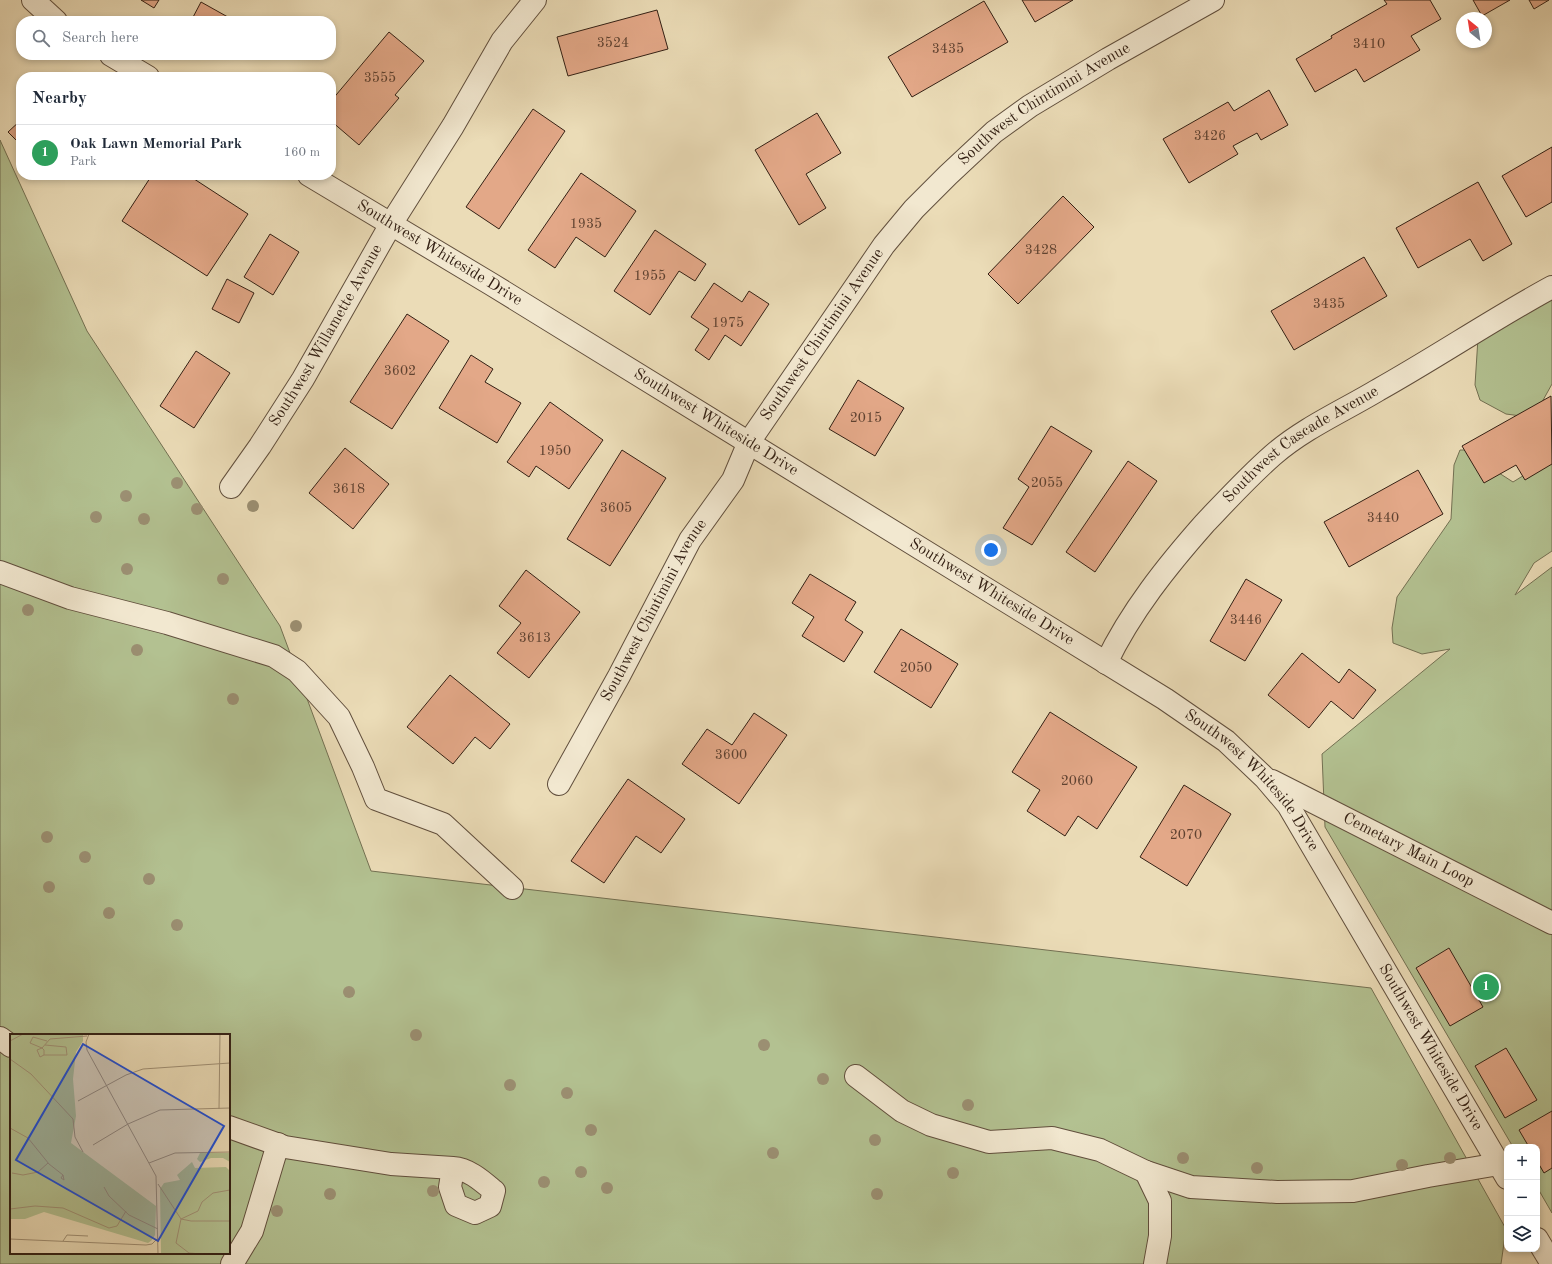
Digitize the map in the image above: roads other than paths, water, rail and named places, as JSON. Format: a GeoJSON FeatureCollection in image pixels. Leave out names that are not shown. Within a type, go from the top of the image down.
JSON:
{"type":"FeatureCollection","features":[{"type":"Feature","properties":{"kind":"street"},"geometry":{"type":"LineString","coordinates":[[33,0],[51,16]]}},
{"type":"Feature","properties":{"kind":"street","name":"Southwest Willamette Avenue"},"geometry":{"type":"LineString","coordinates":[[231,488],[303,379],[391,224],[453,126],[502,41],[535,0]]}},
{"type":"Feature","properties":{"kind":"street","name":"Southwest Chintimini Avenue"},"geometry":{"type":"LineString","coordinates":[[559,784],[619,676],[690,540],[733,480],[749,442],[884,245],[914,209],[994,132],[1030,106],[1108,59],[1213,0]]}},
{"type":"Feature","properties":{"kind":"street"},"geometry":{"type":"LineString","coordinates":[[119,60],[140,72]]}},
{"type":"Feature","properties":{"kind":"street","name":"Southwest Whiteside Drive"},"geometry":{"type":"LineString","coordinates":[[317,180],[498,288],[749,442],[1165,699],[1226,741],[1265,778],[1288,805],[1503,1171]]}},
{"type":"Feature","properties":{"kind":"street","name":"Southwest Cascade Avenue"},"geometry":{"type":"LineString","coordinates":[[1106,663],[1133,613],[1178,553],[1229,496],[1274,454],[1308,430],[1378,391],[1552,287]]}},
{"type":"Feature","properties":{"kind":"street"},"geometry":{"type":"LineString","coordinates":[[0,572],[70,598],[167,624],[274,656],[297,671],[339,716],[376,798],[443,824],[512,888]]}},
{"type":"Feature","properties":{"kind":"street","name":"Cemetary Main Loop"},"geometry":{"type":"LineString","coordinates":[[1265,778],[1552,923]]}},
{"type":"Feature","properties":{"kind":"street"},"geometry":{"type":"LineString","coordinates":[[0,1038],[10,1045]]}},
{"type":"Feature","properties":{"kind":"street"},"geometry":{"type":"LineString","coordinates":[[856,1076],[902,1111],[931,1125],[988,1142],[1052,1138],[1100,1150],[1146,1172],[1191,1187],[1277,1192],[1353,1191],[1428,1176],[1503,1171]]}},
{"type":"Feature","properties":{"kind":"street"},"geometry":{"type":"LineString","coordinates":[[230,1128],[278,1144],[391,1164],[453,1168]]}},
{"type":"Feature","properties":{"kind":"street"},"geometry":{"type":"LineString","coordinates":[[232,1264],[252,1231],[278,1144]]}},
{"type":"Feature","properties":{"kind":"street"},"geometry":{"type":"LineString","coordinates":[[1146,1172],[1160,1202],[1160,1236],[1155,1264]]}},
{"type":"Feature","properties":{"kind":"street"},"geometry":{"type":"LineString","coordinates":[[1540,1244],[1552,1264]]}},
{"type":"Feature","properties":{"kind":"street"},"geometry":{"type":"LineString","coordinates":[[1536,1252],[1537,1264]]}},
{"type":"Feature","properties":{"kind":"place","name":"Oak Lawn Memorial Park"},"geometry":{"type":"Point","coordinates":[1486,987]}}]}
